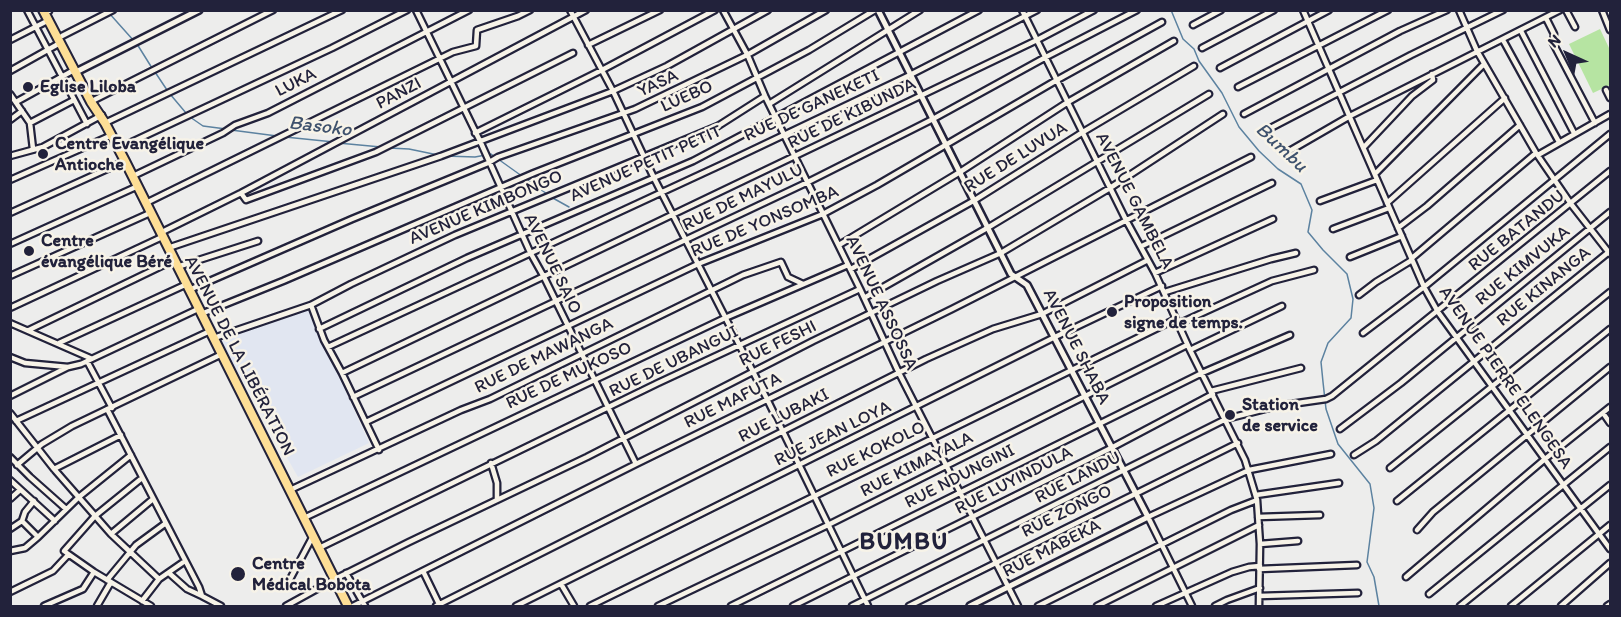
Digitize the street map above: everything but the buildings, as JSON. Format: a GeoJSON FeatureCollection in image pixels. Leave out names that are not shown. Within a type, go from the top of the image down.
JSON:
{"type":"FeatureCollection","features":[{"type":"Feature","properties":{"kind":"highway","name":"AVENUE DE LA LIBÉRATION"},"geometry":{"type":"LineString","coordinates":[[43,10],[62,39]]}},
{"type":"Feature","properties":{"kind":"highway","name":"AVENUE DE LA LIBÉRATION"},"geometry":{"type":"LineString","coordinates":[[49,11],[77,71],[119,148],[319,548],[351,606]]}},
{"type":"Feature","properties":{"kind":"highway","name":"AVENUE DE LA LIBÉRATION"},"geometry":{"type":"LineString","coordinates":[[77,71],[102,118]]}},
{"type":"Feature","properties":{"kind":"street"},"geometry":{"type":"LineString","coordinates":[[27,10],[87,124]]}},
{"type":"Feature","properties":{"kind":"street"},"geometry":{"type":"LineString","coordinates":[[10,71],[113,10]]}},
{"type":"Feature","properties":{"kind":"street"},"geometry":{"type":"LineString","coordinates":[[16,102],[199,10]]}},
{"type":"Feature","properties":{"kind":"street"},"geometry":{"type":"LineString","coordinates":[[94,100],[273,10]]}},
{"type":"Feature","properties":{"kind":"street"},"geometry":{"type":"LineString","coordinates":[[10,156],[43,147],[87,124],[172,91],[342,10]]}},
{"type":"Feature","properties":{"kind":"street"},"geometry":{"type":"LineString","coordinates":[[119,148],[332,48],[407,10]]}},
{"type":"Feature","properties":{"kind":"street","name":"AVENUE SAIO"},"geometry":{"type":"LineString","coordinates":[[416,10],[480,141],[530,252],[636,464]]}},
{"type":"Feature","properties":{"kind":"street","name":"LUKA"},"geometry":{"type":"LineString","coordinates":[[133,176],[233,126],[268,112],[469,10]]}},
{"type":"Feature","properties":{"kind":"street"},"geometry":{"type":"LineString","coordinates":[[146,203],[453,52],[477,45],[477,30],[530,10]]}},
{"type":"Feature","properties":{"kind":"street"},"geometry":{"type":"LineString","coordinates":[[570,10],[613,91],[622,114],[740,345],[868,606]]}},
{"type":"Feature","properties":{"kind":"street","name":"PANZI"},"geometry":{"type":"LineString","coordinates":[[10,308],[161,235],[586,10]]}},
{"type":"Feature","properties":{"kind":"street"},"geometry":{"type":"LineString","coordinates":[[588,45],[660,10]]}},
{"type":"Feature","properties":{"kind":"street"},"geometry":{"type":"LineString","coordinates":[[475,133],[602,70],[715,10]]}},
{"type":"Feature","properties":{"kind":"street","name":"AVENUE ASSOSSA"},"geometry":{"type":"LineString","coordinates":[[723,10],[758,77],[794,157],[839,245],[916,408],[1018,606]]}},
{"type":"Feature","properties":{"kind":"street"},"geometry":{"type":"LineString","coordinates":[[168,248],[341,191],[613,91],[667,66],[768,10]]}},
{"type":"Feature","properties":{"kind":"street","name":"YASA"},"geometry":{"type":"LineString","coordinates":[[59,343],[352,219],[488,158],[498,157],[622,114],[747,55],[826,10]]}},
{"type":"Feature","properties":{"kind":"street","name":"AVENUE SHABA"},"geometry":{"type":"LineString","coordinates":[[876,10],[1014,277],[1027,285],[1055,337],[1192,606]]}},
{"type":"Feature","properties":{"kind":"street","name":"LUEBO"},"geometry":{"type":"LineString","coordinates":[[10,396],[68,368],[200,311],[284,281],[501,188],[702,107],[832,38],[876,10]]}},
{"type":"Feature","properties":{"kind":"street"},"geometry":{"type":"LineString","coordinates":[[769,104],[920,10]]}},
{"type":"Feature","properties":{"kind":"street","name":"AVENUE PETIT PETIT"},"geometry":{"type":"LineString","coordinates":[[319,329],[458,262],[654,178],[776,118],[978,10]]}},
{"type":"Feature","properties":{"kind":"street","name":"AVENUE GAMBELA"},"geometry":{"type":"LineString","coordinates":[[1022,10],[1126,220],[1165,292],[1189,348],[1238,443],[1249,470],[1256,497],[1259,525],[1259,606]]}},
{"type":"Feature","properties":{"kind":"street","name":"RUE DE GANEKETI"},"geometry":{"type":"LineString","coordinates":[[328,347],[910,75],[1037,10]]}},
{"type":"Feature","properties":{"kind":"street","name":"RUE DE KIBUNDA"},"geometry":{"type":"LineString","coordinates":[[342,373],[921,96],[1094,10]]}},
{"type":"Feature","properties":{"kind":"street","name":"RUE DE MAYULU"},"geometry":{"type":"LineString","coordinates":[[353,397],[808,182],[933,119],[1137,10]]}},
{"type":"Feature","properties":{"kind":"street"},"geometry":{"type":"LineString","coordinates":[[1193,25],[1221,10]]}},
{"type":"Feature","properties":{"kind":"street"},"geometry":{"type":"LineString","coordinates":[[1202,48],[1274,10]]}},
{"type":"Feature","properties":{"kind":"street","name":"AVENUE PIERRE ELENGESA"},"geometry":{"type":"LineString","coordinates":[[1303,10],[1424,287],[1438,312],[1611,549]]}},
{"type":"Feature","properties":{"kind":"street"},"geometry":{"type":"LineString","coordinates":[[1220,68],[1329,10]]}},
{"type":"Feature","properties":{"kind":"street"},"geometry":{"type":"LineString","coordinates":[[1244,114],[1400,32],[1447,10]]}},
{"type":"Feature","properties":{"kind":"street"},"geometry":{"type":"LineString","coordinates":[[1459,10],[1484,64],[1537,154],[1571,204],[1610,253]]}},
{"type":"Feature","properties":{"kind":"street"},"geometry":{"type":"LineString","coordinates":[[1261,133],[1503,10]]}},
{"type":"Feature","properties":{"kind":"street"},"geometry":{"type":"LineString","coordinates":[[1286,153],[1350,116],[1560,10]]}},
{"type":"Feature","properties":{"kind":"street"},"geometry":{"type":"LineString","coordinates":[[1566,10],[1575,27]]}},
{"type":"Feature","properties":{"kind":"street"},"geometry":{"type":"LineString","coordinates":[[1238,87],[1388,11]]}},
{"type":"Feature","properties":{"kind":"street"},"geometry":{"type":"LineString","coordinates":[[1603,11],[1611,30]]}},
{"type":"Feature","properties":{"kind":"street"},"geometry":{"type":"LineString","coordinates":[[1546,18],[1554,34],[1553,43],[1596,123]]}},
{"type":"Feature","properties":{"kind":"street"},"geometry":{"type":"LineString","coordinates":[[10,40],[49,20]]}},
{"type":"Feature","properties":{"kind":"street","name":"RUE DE YONSOMBA"},"geometry":{"type":"LineString","coordinates":[[366,422],[698,264],[823,214],[947,146],[1057,80],[1162,22]]}},
{"type":"Feature","properties":{"kind":"street"},"geometry":{"type":"LineString","coordinates":[[1521,31],[1574,133]]}},
{"type":"Feature","properties":{"kind":"street"},"geometry":{"type":"LineString","coordinates":[[1503,40],[1559,142]]}},
{"type":"Feature","properties":{"kind":"street"},"geometry":{"type":"LineString","coordinates":[[839,245],[960,172],[1068,102],[1174,41]]}},
{"type":"Feature","properties":{"kind":"street"},"geometry":{"type":"LineString","coordinates":[[241,193],[246,200],[376,152],[573,53]]}},
{"type":"Feature","properties":{"kind":"street"},"geometry":{"type":"LineString","coordinates":[[1320,201],[1376,177],[1484,64]]}},
{"type":"Feature","properties":{"kind":"street","name":"RUE DE LUVUA"},"geometry":{"type":"LineString","coordinates":[[849,267],[975,200],[1194,66]]}},
{"type":"Feature","properties":{"kind":"street"},"geometry":{"type":"LineString","coordinates":[[1364,147],[1412,96],[1433,80],[1432,74]]}},
{"type":"Feature","properties":{"kind":"street"},"geometry":{"type":"LineString","coordinates":[[1606,90],[1611,98]]}},
{"type":"Feature","properties":{"kind":"street"},"geometry":{"type":"LineString","coordinates":[[10,94],[30,123],[33,149]]}},
{"type":"Feature","properties":{"kind":"street"},"geometry":{"type":"LineString","coordinates":[[864,298],[988,227],[1209,94]]}},
{"type":"Feature","properties":{"kind":"street","name":"AVENUE KIMBONGO"},"geometry":{"type":"LineString","coordinates":[[16,421],[99,382],[212,335],[311,305],[405,258],[718,126],[765,96]]}},
{"type":"Feature","properties":{"kind":"street"},"geometry":{"type":"LineString","coordinates":[[1333,229],[1388,205],[1505,98]]}},
{"type":"Feature","properties":{"kind":"street"},"geometry":{"type":"LineString","coordinates":[[30,123],[74,100]]}},
{"type":"Feature","properties":{"kind":"street"},"geometry":{"type":"LineString","coordinates":[[10,120],[22,111]]}},
{"type":"Feature","properties":{"kind":"street","name":"RUE FESHI"},"geometry":{"type":"LineString","coordinates":[[286,606],[346,573],[624,438],[936,281],[1001,253],[1110,188],[1223,114]]}},
{"type":"Feature","properties":{"kind":"street"},"geometry":{"type":"LineString","coordinates":[[1359,295],[1412,259],[1537,154],[1611,114]]}},
{"type":"Feature","properties":{"kind":"street"},"geometry":{"type":"LineString","coordinates":[[1398,228],[1427,206],[1520,125]]}},
{"type":"Feature","properties":{"kind":"street"},"geometry":{"type":"LineString","coordinates":[[1363,333],[1424,287],[1611,134]]}},
{"type":"Feature","properties":{"kind":"street"},"geometry":{"type":"LineString","coordinates":[[10,180],[112,135]]}},
{"type":"Feature","properties":{"kind":"street","name":"RUE MAFUTA"},"geometry":{"type":"LineString","coordinates":[[351,606],[363,604],[423,571],[636,464],[1251,158]]}},
{"type":"Feature","properties":{"kind":"street"},"geometry":{"type":"LineString","coordinates":[[10,213],[125,161]]}},
{"type":"Feature","properties":{"kind":"street","name":"RUE BATANDU"},"geometry":{"type":"LineString","coordinates":[[1324,399],[1354,380],[1611,171]]}},
{"type":"Feature","properties":{"kind":"street"},"geometry":{"type":"LineString","coordinates":[[1142,246],[1272,183]]}},
{"type":"Feature","properties":{"kind":"street"},"geometry":{"type":"LineString","coordinates":[[10,244],[138,186]]}},
{"type":"Feature","properties":{"kind":"street","name":"RUE KIMVUKA"},"geometry":{"type":"LineString","coordinates":[[1340,429],[1401,383],[1611,212]]}},
{"type":"Feature","properties":{"kind":"street"},"geometry":{"type":"LineString","coordinates":[[10,276],[150,213]]}},
{"type":"Feature","properties":{"kind":"street"},"geometry":{"type":"LineString","coordinates":[[1155,273],[1274,219]]}},
{"type":"Feature","properties":{"kind":"street"},"geometry":{"type":"LineString","coordinates":[[1350,257],[1402,236]]}},
{"type":"Feature","properties":{"kind":"street"},"geometry":{"type":"LineString","coordinates":[[29,330],[176,263],[258,241]]}},
{"type":"Feature","properties":{"kind":"street"},"geometry":{"type":"LineString","coordinates":[[1165,292],[1296,253]]}},
{"type":"Feature","properties":{"kind":"street","name":"RUE KINANGA"},"geometry":{"type":"LineString","coordinates":[[1354,456],[1376,441],[1610,253]]}},
{"type":"Feature","properties":{"kind":"street","name":"RUE LUBAKI"},"geometry":{"type":"LineString","coordinates":[[438,606],[899,373],[993,329],[1042,314],[1148,260]]}},
{"type":"Feature","properties":{"kind":"street","name":"RUE DE MAWANGA"},"geometry":{"type":"LineString","coordinates":[[290,490],[461,410],[490,399],[743,275],[779,262],[783,263],[788,277],[803,284]]}},
{"type":"Feature","properties":{"kind":"street","name":"RUE DE MUKOSO"},"geometry":{"type":"LineString","coordinates":[[304,518],[725,318],[849,267]]}},
{"type":"Feature","properties":{"kind":"street","name":"RUE KOKOLO"},"geometry":{"type":"LineString","coordinates":[[590,606],[1071,369],[1272,281],[1314,270]]}},
{"type":"Feature","properties":{"kind":"street","name":"RUE JEAN LOYA"},"geometry":{"type":"LineString","coordinates":[[516,606],[1162,286]]}},
{"type":"Feature","properties":{"kind":"street","name":"RUE DE UBANGUI"},"geometry":{"type":"LineString","coordinates":[[491,463],[860,289]]}},
{"type":"Feature","properties":{"kind":"street"},"geometry":{"type":"LineString","coordinates":[[1390,468],[1611,292]]}},
{"type":"Feature","properties":{"kind":"street"},"geometry":{"type":"LineString","coordinates":[[311,305],[319,329],[379,450]]}},
{"type":"Feature","properties":{"kind":"street","name":"RUE KIMAYALA"},"geometry":{"type":"LineString","coordinates":[[658,606],[828,525],[1085,397],[1282,306]]}},
{"type":"Feature","properties":{"kind":"street"},"geometry":{"type":"LineString","coordinates":[[10,322],[59,343],[89,360],[121,435],[202,596]]}},
{"type":"Feature","properties":{"kind":"street"},"geometry":{"type":"LineString","coordinates":[[1397,501],[1611,329]]}},
{"type":"Feature","properties":{"kind":"street","name":"RUE NDUNGINI"},"geometry":{"type":"LineString","coordinates":[[731,606],[1202,373],[1290,335]]}},
{"type":"Feature","properties":{"kind":"street"},"geometry":{"type":"LineString","coordinates":[[17,465],[57,435],[222,354]]}},
{"type":"Feature","properties":{"kind":"street"},"geometry":{"type":"LineString","coordinates":[[10,357],[25,363],[68,368]]}},
{"type":"Feature","properties":{"kind":"street","name":"RUE LUYINDULA"},"geometry":{"type":"LineString","coordinates":[[793,606],[1111,448],[1212,393],[1301,368]]}},
{"type":"Feature","properties":{"kind":"street"},"geometry":{"type":"LineString","coordinates":[[1417,530],[1433,512],[1611,368]]}},
{"type":"Feature","properties":{"kind":"street","name":"RUE LANDU"},"geometry":{"type":"LineString","coordinates":[[852,606],[1226,419],[1276,406],[1324,399]]}},
{"type":"Feature","properties":{"kind":"street"},"geometry":{"type":"LineString","coordinates":[[1406,577],[1545,459],[1611,407]]}},
{"type":"Feature","properties":{"kind":"street"},"geometry":{"type":"LineString","coordinates":[[10,413],[54,469],[111,534],[159,579]]}},
{"type":"Feature","properties":{"kind":"street"},"geometry":{"type":"LineString","coordinates":[[1603,413],[1611,423]]}},
{"type":"Feature","properties":{"kind":"street"},"geometry":{"type":"LineString","coordinates":[[54,469],[121,435]]}},
{"type":"Feature","properties":{"kind":"street","name":"RUE ZONGO"},"geometry":{"type":"LineString","coordinates":[[909,606],[1238,443]]}},
{"type":"Feature","properties":{"kind":"street"},"geometry":{"type":"LineString","coordinates":[[1429,594],[1611,447]]}},
{"type":"Feature","properties":{"kind":"street"},"geometry":{"type":"LineString","coordinates":[[1148,517],[1249,470],[1331,454]]}},
{"type":"Feature","properties":{"kind":"street"},"geometry":{"type":"LineString","coordinates":[[10,551],[25,548],[39,537],[79,497],[131,455]]}},
{"type":"Feature","properties":{"kind":"street"},"geometry":{"type":"LineString","coordinates":[[10,457],[66,509]]}},
{"type":"Feature","properties":{"kind":"street"},"geometry":{"type":"LineString","coordinates":[[319,548],[491,463],[497,483],[495,501]]}},
{"type":"Feature","properties":{"kind":"street"},"geometry":{"type":"LineString","coordinates":[[142,478],[95,516],[65,548],[65,553],[151,606]]}},
{"type":"Feature","properties":{"kind":"street"},"geometry":{"type":"LineString","coordinates":[[10,480],[55,521]]}},
{"type":"Feature","properties":{"kind":"street"},"geometry":{"type":"LineString","coordinates":[[1038,606],[1256,497],[1339,483]]}},
{"type":"Feature","properties":{"kind":"street"},"geometry":{"type":"LineString","coordinates":[[1460,606],[1611,485]]}},
{"type":"Feature","properties":{"kind":"street"},"geometry":{"type":"LineString","coordinates":[[10,499],[20,490]]}},
{"type":"Feature","properties":{"kind":"street"},"geometry":{"type":"LineString","coordinates":[[111,534],[153,499]]}},
{"type":"Feature","properties":{"kind":"street"},"geometry":{"type":"LineString","coordinates":[[10,529],[22,521],[25,512],[34,501]]}},
{"type":"Feature","properties":{"kind":"street"},"geometry":{"type":"LineString","coordinates":[[1258,517],[1320,515]]}},
{"type":"Feature","properties":{"kind":"street","name":"RUE MABEKA"},"geometry":{"type":"LineString","coordinates":[[970,606],[1148,517]]}},
{"type":"Feature","properties":{"kind":"street"},"geometry":{"type":"LineString","coordinates":[[22,521],[39,537]]}},
{"type":"Feature","properties":{"kind":"street"},"geometry":{"type":"LineString","coordinates":[[97,606],[109,581],[129,552],[166,523]]}},
{"type":"Feature","properties":{"kind":"street"},"geometry":{"type":"LineString","coordinates":[[1097,606],[1259,525]]}},
{"type":"Feature","properties":{"kind":"street"},"geometry":{"type":"LineString","coordinates":[[1510,606],[1611,525]]}},
{"type":"Feature","properties":{"kind":"street"},"geometry":{"type":"LineString","coordinates":[[288,583],[313,536]]}},
{"type":"Feature","properties":{"kind":"street"},"geometry":{"type":"LineString","coordinates":[[1260,544],[1298,541]]}},
{"type":"Feature","properties":{"kind":"street"},"geometry":{"type":"LineString","coordinates":[[10,592],[52,571],[68,555]]}},
{"type":"Feature","properties":{"kind":"street"},"geometry":{"type":"LineString","coordinates":[[142,601],[159,579],[185,561]]}},
{"type":"Feature","properties":{"kind":"street"},"geometry":{"type":"LineString","coordinates":[[1561,606],[1611,563]]}},
{"type":"Feature","properties":{"kind":"street"},"geometry":{"type":"LineString","coordinates":[[1156,606],[1232,572],[1249,567],[1357,565]]}},
{"type":"Feature","properties":{"kind":"street"},"geometry":{"type":"LineString","coordinates":[[423,571],[438,606]]}},
{"type":"Feature","properties":{"kind":"street"},"geometry":{"type":"LineString","coordinates":[[44,606],[83,589],[94,572]]}},
{"type":"Feature","properties":{"kind":"street"},"geometry":{"type":"LineString","coordinates":[[168,573],[187,589],[221,606]]}},
{"type":"Feature","properties":{"kind":"street"},"geometry":{"type":"LineString","coordinates":[[346,573],[363,604]]}},
{"type":"Feature","properties":{"kind":"street"},"geometry":{"type":"LineString","coordinates":[[561,584],[574,606]]}},
{"type":"Feature","properties":{"kind":"street"},"geometry":{"type":"LineString","coordinates":[[1215,606],[1260,588]]}},
{"type":"Feature","properties":{"kind":"street"},"geometry":{"type":"LineString","coordinates":[[1259,596],[1358,593]]}},
{"type":"Feature","properties":{"kind":"street"},"geometry":{"type":"LineString","coordinates":[[207,606],[210,601]]}},
{"type":"Feature","properties":{"kind":"shaded area"},"geometry":{"type":"Polygon","coordinates":[[[308,309],[369,443],[298,477],[220,340],[308,309]]]}},
{"type":"Feature","properties":{"kind":"green space"},"geometry":{"type":"Polygon","coordinates":[[[1600,29],[1610,50],[1610,85],[1593,93],[1569,44],[1600,29]]]}},
{"type":"Feature","properties":{"kind":"waterway","name":"Bumbu"},"geometry":{"type":"LineString","coordinates":[[1171,10],[1183,39],[1194,49],[1199,61],[1222,93],[1239,127],[1278,169],[1301,184],[1312,210],[1308,232],[1347,274],[1353,299],[1351,318],[1328,343],[1321,362],[1326,409],[1338,444],[1370,484],[1374,508],[1367,562],[1374,577],[1379,606]]}},
{"type":"Feature","properties":{"kind":"waterway","name":"Basoko"},"geometry":{"type":"LineString","coordinates":[[109,13],[134,41]]}},
{"type":"Feature","properties":{"kind":"waterway","name":"Basoko"},"geometry":{"type":"LineString","coordinates":[[137,44],[152,68]]}},
{"type":"Feature","properties":{"kind":"waterway","name":"Basoko"},"geometry":{"type":"LineString","coordinates":[[155,72],[167,90]]}},
{"type":"Feature","properties":{"kind":"waterway","name":"Basoko"},"geometry":{"type":"LineString","coordinates":[[170,94],[186,113]]}},
{"type":"Feature","properties":{"kind":"waterway","name":"Basoko"},"geometry":{"type":"LineString","coordinates":[[190,117],[203,126],[226,129]]}},
{"type":"Feature","properties":{"kind":"waterway","name":"Basoko"},"geometry":{"type":"LineString","coordinates":[[231,130],[277,136]]}},
{"type":"Feature","properties":{"kind":"waterway","name":"Basoko"},"geometry":{"type":"LineString","coordinates":[[285,137],[334,142]]}},
{"type":"Feature","properties":{"kind":"waterway","name":"Basoko"},"geometry":{"type":"LineString","coordinates":[[338,143],[381,147]]}},
{"type":"Feature","properties":{"kind":"waterway","name":"Basoko"},"geometry":{"type":"LineString","coordinates":[[389,148],[409,149],[438,155]]}},
{"type":"Feature","properties":{"kind":"waterway","name":"Basoko"},"geometry":{"type":"LineString","coordinates":[[445,156],[475,157],[491,154],[547,194]]}},
{"type":"Feature","properties":{"kind":"waterway","name":"Basoko"},"geometry":{"type":"LineString","coordinates":[[551,197],[569,207]]}},
{"type":"Feature","properties":{"kind":"place","name":"Eglise Liloba"},"geometry":{"type":"Point","coordinates":[28,87]}},
{"type":"Feature","properties":{"kind":"place","name":"Centre Evangélique Antioche"},"geometry":{"type":"Point","coordinates":[43,154]}},
{"type":"Feature","properties":{"kind":"place","name":"Centre évangélique Béré"},"geometry":{"type":"Point","coordinates":[29,251]}},
{"type":"Feature","properties":{"kind":"place","name":"Proposition signe de temps."},"geometry":{"type":"Point","coordinates":[1112,312]}},
{"type":"Feature","properties":{"kind":"place","name":"Station de service"},"geometry":{"type":"Point","coordinates":[1230,415]}},
{"type":"Feature","properties":{"kind":"place","name":"Centre Médical Bobota"},"geometry":{"type":"Point","coordinates":[238,574]}},
{"type":"Feature","properties":{"kind":"district","name":"BUMBU"},"geometry":{"type":"Point","coordinates":[904,543]}}]}
